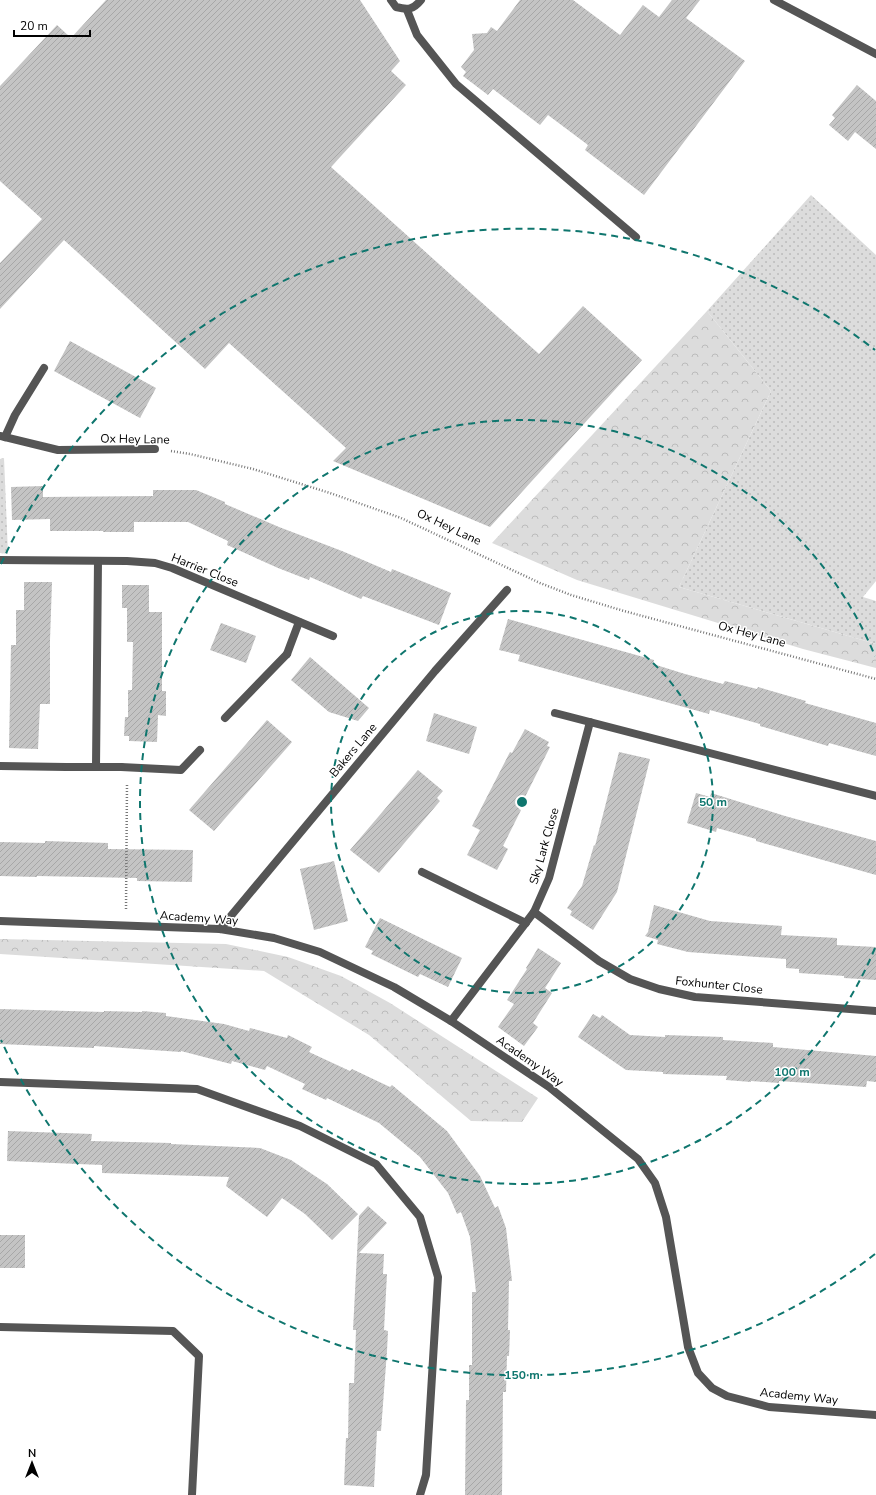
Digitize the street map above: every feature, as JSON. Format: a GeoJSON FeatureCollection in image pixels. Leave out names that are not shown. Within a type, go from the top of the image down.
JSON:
{"type":"FeatureCollection","features":[{"type":"Feature","properties":{"kind":"street"},"geometry":{"type":"LineString","coordinates":[[391,0],[396,7],[407,10],[417,5],[421,0]]}},
{"type":"Feature","properties":{"kind":"street"},"geometry":{"type":"LineString","coordinates":[[774,0],[876,54]]}},
{"type":"Feature","properties":{"kind":"street"},"geometry":{"type":"LineString","coordinates":[[407,10],[417,35],[456,84],[636,237]]}},
{"type":"Feature","properties":{"kind":"street","name":"Ox Hey Lane"},"geometry":{"type":"LineString","coordinates":[[44,368],[3,437],[63,450],[155,449]]}},
{"type":"Feature","properties":{"kind":"street","name":"Harrier Close"},"geometry":{"type":"LineString","coordinates":[[0,560],[84,560],[155,563],[172,568],[333,636]]}},
{"type":"Feature","properties":{"kind":"street"},"geometry":{"type":"LineString","coordinates":[[96,767],[98,561]]}},
{"type":"Feature","properties":{"kind":"street","name":"Bakers Lane"},"geometry":{"type":"LineString","coordinates":[[220,929],[436,671],[507,590]]}},
{"type":"Feature","properties":{"kind":"street"},"geometry":{"type":"LineString","coordinates":[[225,718],[287,654],[299,622]]}},
{"type":"Feature","properties":{"kind":"street"},"geometry":{"type":"LineString","coordinates":[[555,713],[876,796]]}},
{"type":"Feature","properties":{"kind":"street","name":"Sky Lark Close"},"geometry":{"type":"LineString","coordinates":[[451,1021],[534,912],[549,878],[590,722]]}},
{"type":"Feature","properties":{"kind":"street"},"geometry":{"type":"LineString","coordinates":[[0,766],[181,770],[200,750]]}},
{"type":"Feature","properties":{"kind":"street"},"geometry":{"type":"LineString","coordinates":[[422,872],[526,923]]}},
{"type":"Feature","properties":{"kind":"street","name":"Foxhunter Close"},"geometry":{"type":"LineString","coordinates":[[534,912],[599,961],[630,979],[659,989],[695,997],[876,1011]]}},
{"type":"Feature","properties":{"kind":"street","name":"Academy Way"},"geometry":{"type":"LineString","coordinates":[[0,921],[220,929],[274,938],[320,952],[394,987],[451,1021],[555,1092],[638,1159],[655,1182],[666,1217],[688,1347],[698,1374],[712,1388],[727,1396],[769,1407],[876,1415]]}},
{"type":"Feature","properties":{"kind":"street"},"geometry":{"type":"LineString","coordinates":[[0,1082],[197,1088],[300,1126],[376,1164],[420,1217],[438,1277],[426,1475],[420,1495]]}},
{"type":"Feature","properties":{"kind":"street"},"geometry":{"type":"LineString","coordinates":[[0,1327],[173,1331],[199,1356],[192,1495]]}},
{"type":"Feature","properties":{"kind":"path","name":"Ox Hey Lane"},"geometry":{"type":"LineString","coordinates":[[155,449],[190,454],[253,469],[330,493],[401,518],[540,583],[571,595],[624,611],[876,679]]}},
{"type":"Feature","properties":{"kind":"path"},"geometry":{"type":"LineString","coordinates":[[124,768],[125,925]]}},
{"type":"Feature","properties":{"kind":"green space"},"geometry":{"type":"Polygon","coordinates":[[[811,195],[876,255],[876,581],[863,597],[876,601],[876,644],[679,587],[771,391],[707,311],[811,195]]]}},
{"type":"Feature","properties":{"kind":"green space"},"geometry":{"type":"Polygon","coordinates":[[[707,311],[771,391],[679,587],[876,644],[876,668],[803,649],[577,580],[492,543],[707,311]]]}},
{"type":"Feature","properties":{"kind":"green space"},"geometry":{"type":"Polygon","coordinates":[[[4,458],[8,554],[0,553],[0,459],[4,458]]]}},
{"type":"Feature","properties":{"kind":"green space"},"geometry":{"type":"Polygon","coordinates":[[[0,939],[226,944],[288,957],[341,976],[390,1003],[538,1098],[522,1122],[471,1121],[369,1035],[264,971],[0,954],[0,939]]]}},
{"type":"Feature","properties":{"kind":"building"},"geometry":{"type":"Polygon","coordinates":[[[106,0],[360,0],[400,61],[391,71],[406,85],[331,167],[539,354],[583,306],[642,360],[490,527],[333,461],[346,448],[229,343],[205,369],[64,240],[0,309],[0,263],[42,219],[0,181],[0,86],[57,25],[71,38],[106,0]]]}},
{"type":"Feature","properties":{"kind":"building"},"geometry":{"type":"Polygon","coordinates":[[[520,0],[573,0],[620,35],[643,5],[659,17],[672,0],[700,0],[686,18],[745,61],[644,195],[585,150],[588,145],[548,115],[540,125],[493,89],[488,95],[463,76],[466,72],[461,67],[474,50],[472,34],[487,33],[491,27],[497,31],[520,0]]]}},
{"type":"Feature","properties":{"kind":"building"},"geometry":{"type":"Polygon","coordinates":[[[857,85],[876,101],[876,149],[855,132],[848,141],[829,125],[835,118],[832,115],[857,85]]]}},
{"type":"Feature","properties":{"kind":"building"},"geometry":{"type":"Polygon","coordinates":[[[70,341],[156,388],[140,418],[54,371],[70,341]]]}},
{"type":"Feature","properties":{"kind":"building"},"geometry":{"type":"Polygon","coordinates":[[[43,486],[43,497],[153,496],[153,490],[196,490],[279,527],[342,551],[391,572],[392,569],[451,593],[439,625],[363,596],[361,599],[310,577],[309,580],[278,568],[227,545],[228,541],[188,522],[134,522],[134,532],[103,532],[50,531],[50,519],[12,520],[11,487],[43,486]]]}},
{"type":"Feature","properties":{"kind":"building"},"geometry":{"type":"Polygon","coordinates":[[[24,582],[52,582],[50,704],[40,704],[38,749],[9,748],[11,645],[16,645],[16,610],[24,610],[24,582]]]}},
{"type":"Feature","properties":{"kind":"building"},"geometry":{"type":"Polygon","coordinates":[[[122,585],[149,585],[149,612],[162,612],[162,691],[166,691],[166,716],[158,715],[157,742],[129,741],[129,736],[124,736],[125,717],[128,717],[128,690],[132,690],[133,642],[127,642],[127,608],[122,608],[122,585]]]}},
{"type":"Feature","properties":{"kind":"building"},"geometry":{"type":"Polygon","coordinates":[[[508,619],[654,660],[653,664],[685,674],[723,684],[725,681],[757,689],[758,687],[806,701],[805,703],[876,723],[876,756],[829,743],[828,746],[710,710],[709,714],[518,661],[520,655],[499,650],[508,619]]]}},
{"type":"Feature","properties":{"kind":"building"},"geometry":{"type":"Polygon","coordinates":[[[221,623],[256,636],[246,663],[210,650],[221,623]]]}},
{"type":"Feature","properties":{"kind":"building"},"geometry":{"type":"Polygon","coordinates":[[[310,657],[369,708],[358,721],[329,712],[291,680],[310,657]]]}},
{"type":"Feature","properties":{"kind":"building"},"geometry":{"type":"Polygon","coordinates":[[[434,713],[477,727],[469,754],[426,741],[434,713]]]}},
{"type":"Feature","properties":{"kind":"building"},"geometry":{"type":"Polygon","coordinates":[[[267,720],[292,742],[214,831],[189,810],[267,720]]]}},
{"type":"Feature","properties":{"kind":"building"},"geometry":{"type":"Polygon","coordinates":[[[525,729],[549,742],[547,746],[550,747],[519,809],[521,810],[503,846],[508,849],[497,870],[467,855],[480,830],[472,826],[510,752],[512,753],[525,729]]]}},
{"type":"Feature","properties":{"kind":"building"},"geometry":{"type":"Polygon","coordinates":[[[619,752],[650,759],[617,892],[593,930],[570,915],[572,911],[567,908],[582,886],[594,845],[595,846],[619,752]]]}},
{"type":"Feature","properties":{"kind":"building"},"geometry":{"type":"Polygon","coordinates":[[[418,770],[443,791],[437,798],[440,801],[379,873],[350,850],[418,770]]]}},
{"type":"Feature","properties":{"kind":"building"},"geometry":{"type":"Polygon","coordinates":[[[696,793],[710,797],[711,793],[785,816],[876,841],[876,875],[756,841],[756,839],[717,828],[716,832],[687,823],[696,793]]]}},
{"type":"Feature","properties":{"kind":"building"},"geometry":{"type":"Polygon","coordinates":[[[45,841],[108,843],[108,849],[193,850],[192,882],[137,881],[137,878],[0,876],[0,842],[45,843],[45,841]]]}},
{"type":"Feature","properties":{"kind":"building"},"geometry":{"type":"Polygon","coordinates":[[[334,861],[348,921],[314,930],[300,869],[334,861]]]}},
{"type":"Feature","properties":{"kind":"building"},"geometry":{"type":"Polygon","coordinates":[[[654,905],[710,921],[782,926],[781,935],[837,938],[837,945],[876,947],[876,980],[799,973],[799,969],[786,968],[786,959],[688,952],[657,944],[658,940],[645,936],[648,932],[654,905]]]}},
{"type":"Feature","properties":{"kind":"building"},"geometry":{"type":"Polygon","coordinates":[[[380,918],[462,958],[448,987],[420,974],[418,977],[371,954],[373,951],[365,947],[380,918]]]}},
{"type":"Feature","properties":{"kind":"building"},"geometry":{"type":"Polygon","coordinates":[[[538,948],[561,963],[545,988],[552,993],[533,1023],[538,1027],[524,1046],[498,1027],[514,1004],[507,1000],[527,969],[526,968],[538,948]]]}},
{"type":"Feature","properties":{"kind":"building"},"geometry":{"type":"Polygon","coordinates":[[[0,1009],[104,1012],[142,1011],[166,1013],[166,1016],[224,1024],[249,1031],[250,1028],[287,1038],[288,1035],[312,1047],[309,1052],[350,1071],[352,1069],[390,1087],[392,1085],[447,1131],[480,1176],[495,1208],[498,1206],[506,1228],[512,1281],[509,1281],[509,1356],[507,1356],[506,1392],[503,1392],[502,1495],[465,1495],[466,1400],[469,1400],[469,1365],[472,1365],[472,1292],[476,1292],[470,1237],[461,1212],[457,1214],[448,1193],[420,1157],[379,1123],[327,1098],[326,1100],[302,1089],[305,1084],[267,1066],[265,1070],[232,1061],[231,1064],[181,1051],[94,1046],[94,1048],[0,1044],[0,1009]]]}},
{"type":"Feature","properties":{"kind":"building"},"geometry":{"type":"Polygon","coordinates":[[[593,1014],[600,1018],[602,1015],[630,1035],[665,1037],[665,1035],[723,1037],[723,1040],[773,1043],[773,1047],[876,1056],[876,1082],[867,1081],[866,1087],[779,1081],[779,1083],[751,1082],[726,1080],[727,1076],[663,1074],[663,1072],[626,1070],[578,1037],[593,1014]]]}},
{"type":"Feature","properties":{"kind":"building"},"geometry":{"type":"Polygon","coordinates":[[[8,1131],[92,1134],[91,1141],[171,1143],[260,1148],[291,1160],[327,1184],[358,1214],[332,1240],[305,1214],[282,1198],[267,1217],[226,1186],[229,1177],[102,1173],[102,1165],[7,1161],[8,1131]]]}},
{"type":"Feature","properties":{"kind":"building"},"geometry":{"type":"Polygon","coordinates":[[[368,1206],[387,1223],[359,1253],[384,1254],[383,1274],[387,1274],[384,1330],[388,1331],[387,1351],[381,1431],[377,1431],[374,1487],[344,1485],[346,1438],[348,1438],[349,1383],[354,1383],[356,1330],[353,1330],[359,1216],[368,1206]]]}},
{"type":"Feature","properties":{"kind":"building"},"geometry":{"type":"Polygon","coordinates":[[[0,1235],[25,1235],[25,1268],[0,1268],[0,1235]]]}}]}
